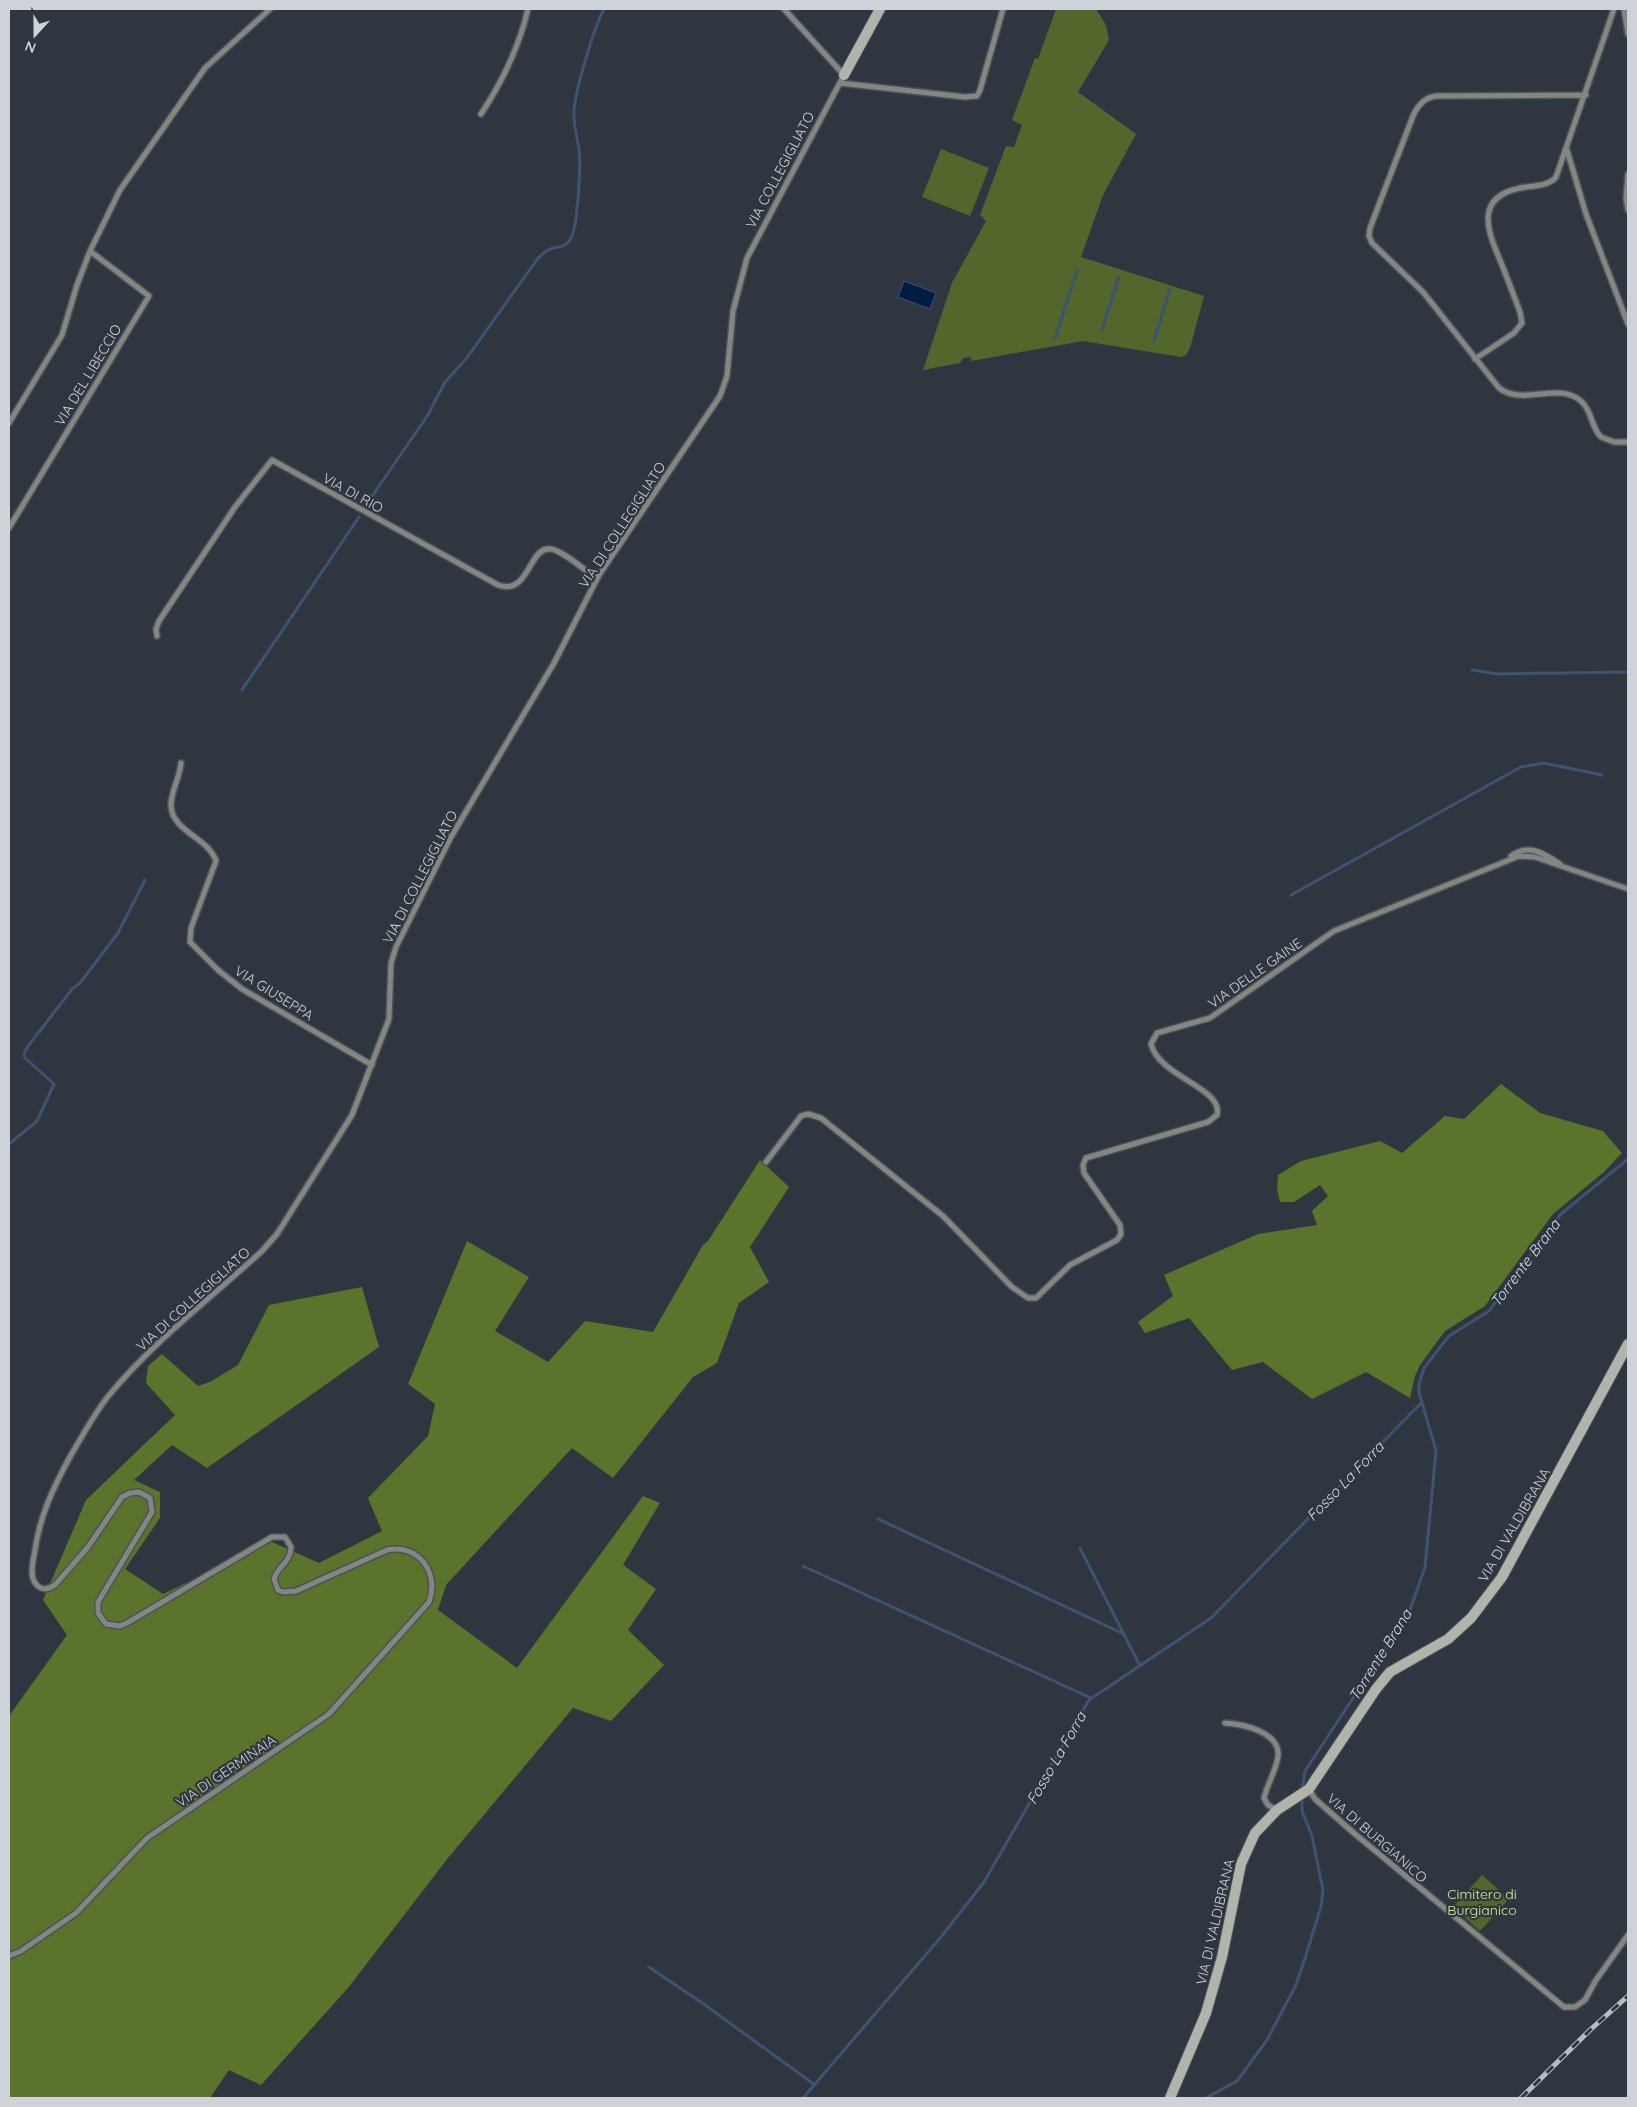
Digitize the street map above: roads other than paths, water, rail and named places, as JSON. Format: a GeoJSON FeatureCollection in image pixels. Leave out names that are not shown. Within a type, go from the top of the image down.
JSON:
{"type":"FeatureCollection","features":[{"type":"Feature","properties":{"kind":"street"},"geometry":{"type":"LineString","coordinates":[[9,423],[62,335],[77,285],[90,251],[120,190],[202,73],[218,54],[270,9]]}},
{"type":"Feature","properties":{"kind":"street"},"geometry":{"type":"LineString","coordinates":[[481,114],[505,76],[519,40],[528,9]]}},
{"type":"Feature","properties":{"kind":"street"},"geometry":{"type":"LineString","coordinates":[[784,9],[842,79],[974,97],[980,90],[1003,9]]}},
{"type":"Feature","properties":{"kind":"street"},"geometry":{"type":"LineString","coordinates":[[842,79],[880,9]]}},
{"type":"Feature","properties":{"kind":"street"},"geometry":{"type":"LineString","coordinates":[[1475,359],[1514,333],[1522,323],[1520,312],[1488,231],[1490,210],[1496,200],[1509,192],[1554,181],[1567,150],[1614,9]]}},
{"type":"Feature","properties":{"kind":"street"},"geometry":{"type":"LineString","coordinates":[[1624,9],[1628,34]]}},
{"type":"Feature","properties":{"kind":"street","name":"VIA COLLEGIGLIATO"},"geometry":{"type":"LineString","coordinates":[[728,365],[732,316],[747,258],[842,79]]}},
{"type":"Feature","properties":{"kind":"street"},"geometry":{"type":"LineString","coordinates":[[1586,95],[1431,97],[1418,105],[1370,228],[1369,236],[1375,247],[1423,292],[1494,384],[1505,392],[1519,396],[1553,392],[1572,395],[1586,406],[1600,437],[1614,442],[1628,442]]}},
{"type":"Feature","properties":{"kind":"street"},"geometry":{"type":"LineString","coordinates":[[1567,150],[1586,214],[1628,324]]}},
{"type":"Feature","properties":{"kind":"street"},"geometry":{"type":"LineString","coordinates":[[1628,174],[1626,193],[1628,210]]}},
{"type":"Feature","properties":{"kind":"street","name":"VIA DEL LIBECCIO"},"geometry":{"type":"LineString","coordinates":[[9,528],[149,296],[90,251]]}},
{"type":"Feature","properties":{"kind":"street","name":"VIA DI COLLEGIGLIATO"},"geometry":{"type":"LineString","coordinates":[[434,1584],[431,1574],[416,1556],[406,1550],[394,1548],[317,1583],[296,1591],[283,1592],[278,1590],[274,1579],[278,1570],[290,1558],[291,1547],[285,1537],[276,1536],[231,1560],[179,1594],[128,1623],[120,1626],[106,1624],[98,1613],[98,1602],[152,1512],[150,1498],[144,1493],[134,1492],[127,1494],[118,1501],[88,1547],[55,1585],[48,1588],[41,1587],[32,1576],[38,1532],[44,1509],[63,1469],[90,1424],[117,1386],[153,1350],[262,1251],[277,1234],[352,1115],[389,1019],[392,963],[398,940],[451,837],[554,663],[597,579],[716,403],[725,384],[728,365]]}},
{"type":"Feature","properties":{"kind":"street","name":"VIA DI RIO"},"geometry":{"type":"LineString","coordinates":[[157,636],[156,629],[159,621],[235,507],[272,460],[498,586],[510,587],[518,583],[541,552],[549,549],[557,551],[597,579]]}},
{"type":"Feature","properties":{"kind":"street","name":"VIA GIUSEPPA"},"geometry":{"type":"LineString","coordinates":[[181,763],[171,801],[172,813],[177,821],[209,849],[216,861],[191,928],[190,942],[218,970],[242,989],[372,1065]]}},
{"type":"Feature","properties":{"kind":"street","name":"VIA DELLE GAINE"},"geometry":{"type":"LineString","coordinates":[[766,1162],[801,1116],[808,1114],[821,1118],[943,1216],[1012,1287],[1028,1298],[1036,1298],[1075,1261],[1117,1240],[1120,1236],[1122,1229],[1085,1176],[1082,1166],[1085,1159],[1091,1155],[1211,1120],[1218,1111],[1218,1104],[1211,1096],[1174,1073],[1157,1057],[1151,1044],[1156,1034],[1210,1018],[1340,928],[1508,860],[1521,850],[1534,850],[1566,868],[1628,889]]}},
{"type":"Feature","properties":{"kind":"street","name":"VIA DI VALDIBRANA"},"geometry":{"type":"LineString","coordinates":[[1170,2098],[1206,2013],[1215,1986],[1244,1857],[1255,1833],[1277,1810],[1308,1791],[1376,1689],[1390,1672],[1448,1640],[1471,1618],[1486,1600],[1507,1568],[1628,1344]]}},
{"type":"Feature","properties":{"kind":"street","name":"VIA DI GERMINAIA"},"geometry":{"type":"LineString","coordinates":[[9,1956],[21,1952],[76,1913],[147,1838],[329,1714],[426,1608],[432,1596],[434,1584]]}},
{"type":"Feature","properties":{"kind":"street"},"geometry":{"type":"LineString","coordinates":[[1225,1723],[1265,1733],[1278,1749],[1278,1758],[1264,1798],[1268,1804],[1277,1810]]}},
{"type":"Feature","properties":{"kind":"street","name":"VIA DI BURGIANICO"},"geometry":{"type":"LineString","coordinates":[[1308,1791],[1354,1834],[1564,2007],[1574,2007],[1585,2000],[1596,1980],[1628,1935]]}},
{"type":"Feature","properties":{"kind":"water"},"geometry":{"type":"Polygon","coordinates":[[[904,281],[936,293],[930,309],[898,297],[904,281]]]}},
{"type":"Feature","properties":{"kind":"waterway"},"geometry":{"type":"LineString","coordinates":[[366,505],[428,415],[445,382],[466,359],[536,261],[546,251],[564,246],[570,240],[577,210],[580,157],[574,121],[575,102],[590,44],[604,9]]}},
{"type":"Feature","properties":{"kind":"waterway"},"geometry":{"type":"LineString","coordinates":[[1055,338],[1077,271]]}},
{"type":"Feature","properties":{"kind":"waterway"},"geometry":{"type":"LineString","coordinates":[[1102,329],[1119,277]]}},
{"type":"Feature","properties":{"kind":"waterway"},"geometry":{"type":"LineString","coordinates":[[1154,341],[1170,289]]}},
{"type":"Feature","properties":{"kind":"waterway"},"geometry":{"type":"LineString","coordinates":[[242,690],[359,517]]}},
{"type":"Feature","properties":{"kind":"waterway"},"geometry":{"type":"LineString","coordinates":[[1472,670],[1498,674],[1628,672]]}},
{"type":"Feature","properties":{"kind":"waterway"},"geometry":{"type":"LineString","coordinates":[[1291,895],[1521,767],[1544,763],[1602,775]]}},
{"type":"Feature","properties":{"kind":"waterway"},"geometry":{"type":"LineString","coordinates":[[9,1144],[37,1121],[54,1084],[25,1058],[24,1054],[28,1046],[118,933],[145,880]]}},
{"type":"Feature","properties":{"kind":"waterway","name":"Torrente Brana"},"geometry":{"type":"LineString","coordinates":[[1302,1791],[1305,1771],[1409,1613],[1425,1567],[1436,1451],[1419,1392],[1419,1384],[1424,1368],[1449,1336],[1489,1311],[1561,1214],[1628,1159]]}},
{"type":"Feature","properties":{"kind":"waterway","name":"Fosso La Forra"},"geometry":{"type":"LineString","coordinates":[[803,2098],[941,1937],[984,1882],[1089,1700],[1211,1618],[1421,1403]]}},
{"type":"Feature","properties":{"kind":"waterway"},"geometry":{"type":"LineString","coordinates":[[878,1519],[1124,1634]]}},
{"type":"Feature","properties":{"kind":"waterway"},"geometry":{"type":"LineString","coordinates":[[1080,1548],[1140,1666]]}},
{"type":"Feature","properties":{"kind":"waterway"},"geometry":{"type":"LineString","coordinates":[[803,1566],[1091,1698]]}},
{"type":"Feature","properties":{"kind":"waterway","name":"Torrente Brana"},"geometry":{"type":"LineString","coordinates":[[1206,2098],[1237,2081],[1267,2040],[1296,1985],[1306,1955],[1321,1907],[1323,1890],[1312,1836],[1302,1811],[1302,1798]]}},
{"type":"Feature","properties":{"kind":"waterway"},"geometry":{"type":"LineString","coordinates":[[649,1967],[815,2085]]}},
{"type":"Feature","properties":{"kind":"railway"},"geometry":{"type":"LineString","coordinates":[[1521,2098],[1590,2030],[1628,1996]]}},
{"type":"Feature","properties":{"kind":"park label","name":"Cimitero di Burgianico"},"geometry":{"type":"Point","coordinates":[1482,1902]}}]}
